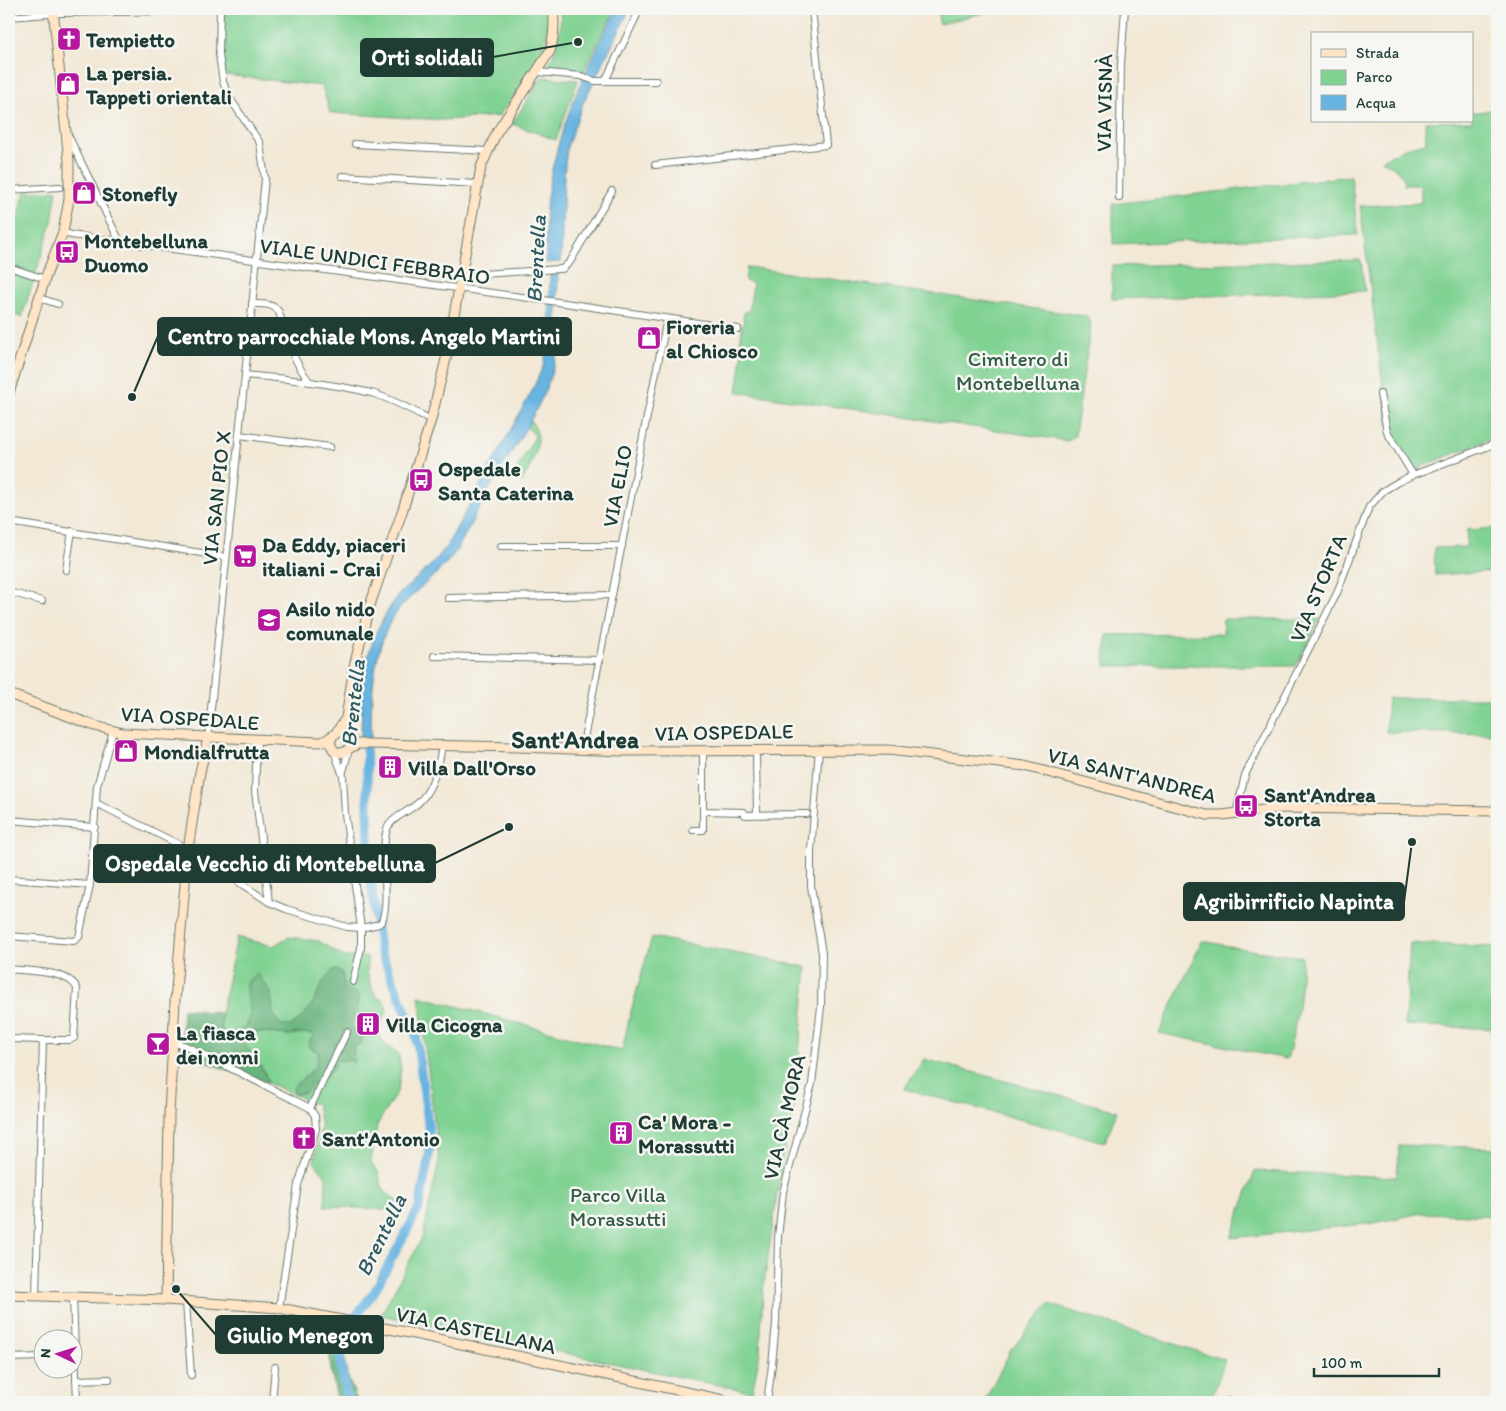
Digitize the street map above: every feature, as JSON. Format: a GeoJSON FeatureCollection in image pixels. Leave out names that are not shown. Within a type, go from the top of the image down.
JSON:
{"type":"FeatureCollection","features":[{"type":"Feature","properties":{"kind":"street","name":"VIA SAN PIO X"},"geometry":{"type":"LineString","coordinates":[[208,738],[265,179],[263,153],[256,135],[229,98],[223,82],[219,55],[220,9]]}},
{"type":"Feature","properties":{"kind":"street"},"geometry":{"type":"LineString","coordinates":[[352,982],[361,948],[360,928],[342,776],[330,743],[346,720],[354,666],[369,608],[431,420],[446,359],[460,288],[477,184],[487,151],[497,132],[550,52],[554,37],[553,9]]}},
{"type":"Feature","properties":{"kind":"street"},"geometry":{"type":"LineString","coordinates":[[605,81],[640,9]]}},
{"type":"Feature","properties":{"kind":"street"},"geometry":{"type":"LineString","coordinates":[[655,165],[826,144],[812,9]]}},
{"type":"Feature","properties":{"kind":"street","name":"VIA VISNÀ"},"geometry":{"type":"LineString","coordinates":[[1119,198],[1120,63],[1125,9]]}},
{"type":"Feature","properties":{"kind":"street"},"geometry":{"type":"LineString","coordinates":[[9,17],[53,11],[169,11]]}},
{"type":"Feature","properties":{"kind":"street"},"geometry":{"type":"LineString","coordinates":[[9,393],[45,279],[63,232],[69,199],[70,178],[66,131],[53,11]]}},
{"type":"Feature","properties":{"kind":"street"},"geometry":{"type":"LineString","coordinates":[[538,72],[581,76],[594,81],[656,81]]}},
{"type":"Feature","properties":{"kind":"street"},"geometry":{"type":"LineString","coordinates":[[66,131],[121,242]]}},
{"type":"Feature","properties":{"kind":"street"},"geometry":{"type":"LineString","coordinates":[[355,144],[487,151]]}},
{"type":"Feature","properties":{"kind":"street"},"geometry":{"type":"LineString","coordinates":[[342,176],[477,184]]}},
{"type":"Feature","properties":{"kind":"street"},"geometry":{"type":"LineString","coordinates":[[9,190],[60,187]]}},
{"type":"Feature","properties":{"kind":"street"},"geometry":{"type":"LineString","coordinates":[[462,274],[480,276],[482,274],[510,271],[561,269],[570,262],[612,191]]}},
{"type":"Feature","properties":{"kind":"street","name":"VIALE UNDICI FEBBRAIO"},"geometry":{"type":"LineString","coordinates":[[63,232],[71,235],[460,288],[738,329]]}},
{"type":"Feature","properties":{"kind":"street"},"geometry":{"type":"LineString","coordinates":[[9,267],[45,279]]}},
{"type":"Feature","properties":{"kind":"street"},"geometry":{"type":"LineString","coordinates":[[39,298],[58,304]]}},
{"type":"Feature","properties":{"kind":"street"},"geometry":{"type":"LineString","coordinates":[[252,304],[270,305],[279,312],[289,345],[298,366],[310,382]]}},
{"type":"Feature","properties":{"kind":"street","name":"VIA ELIO"},"geometry":{"type":"LineString","coordinates":[[582,749],[667,318]]}},
{"type":"Feature","properties":{"kind":"street"},"geometry":{"type":"LineString","coordinates":[[245,375],[310,382],[373,394],[407,407],[431,420]]}},
{"type":"Feature","properties":{"kind":"street"},"geometry":{"type":"LineString","coordinates":[[1380,394],[1387,432],[1413,474]]}},
{"type":"Feature","properties":{"kind":"street"},"geometry":{"type":"LineString","coordinates":[[239,435],[330,447]]}},
{"type":"Feature","properties":{"kind":"street","name":"VIA STORTA"},"geometry":{"type":"LineString","coordinates":[[1236,814],[1245,776],[1337,593],[1369,507],[1383,491],[1413,474],[1497,443]]}},
{"type":"Feature","properties":{"kind":"street"},"geometry":{"type":"LineString","coordinates":[[9,522],[226,556]]}},
{"type":"Feature","properties":{"kind":"street"},"geometry":{"type":"LineString","coordinates":[[66,570],[72,531]]}},
{"type":"Feature","properties":{"kind":"street"},"geometry":{"type":"LineString","coordinates":[[501,546],[622,546]]}},
{"type":"Feature","properties":{"kind":"street"},"geometry":{"type":"LineString","coordinates":[[9,592],[42,601]]}},
{"type":"Feature","properties":{"kind":"street"},"geometry":{"type":"LineString","coordinates":[[448,598],[612,595]]}},
{"type":"Feature","properties":{"kind":"street"},"geometry":{"type":"LineString","coordinates":[[434,656],[600,660]]}},
{"type":"Feature","properties":{"kind":"street","name":"VIA OSPEDALE"},"geometry":{"type":"LineString","coordinates":[[9,694],[113,731],[134,734],[316,742],[325,741],[334,735]]}},
{"type":"Feature","properties":{"kind":"street"},"geometry":{"type":"LineString","coordinates":[[342,776],[350,743],[348,708]]}},
{"type":"Feature","properties":{"kind":"street"},"geometry":{"type":"LineString","coordinates":[[9,936],[74,941],[78,939],[90,885],[97,786],[113,731]]}},
{"type":"Feature","properties":{"kind":"street"},"geometry":{"type":"LineString","coordinates":[[334,735],[344,733],[350,743]]}},
{"type":"Feature","properties":{"kind":"street"},"geometry":{"type":"LineString","coordinates":[[166,1300],[172,1042],[188,849],[200,772],[208,738]]}},
{"type":"Feature","properties":{"kind":"street"},"geometry":{"type":"LineString","coordinates":[[257,740],[254,791],[269,902]]}},
{"type":"Feature","properties":{"kind":"street","name":"VIA OSPEDALE"},"geometry":{"type":"LineString","coordinates":[[316,742],[333,750]]}},
{"type":"Feature","properties":{"kind":"street"},"geometry":{"type":"LineString","coordinates":[[333,750],[342,753],[350,743]]}},
{"type":"Feature","properties":{"kind":"street","name":"VIA OSPEDALE"},"geometry":{"type":"LineString","coordinates":[[350,743],[623,751],[818,749]]}},
{"type":"Feature","properties":{"kind":"street"},"geometry":{"type":"LineString","coordinates":[[96,804],[188,849],[269,902],[338,925],[360,928],[379,924],[383,918],[387,828],[420,802],[428,792],[442,746]]}},
{"type":"Feature","properties":{"kind":"street","name":"VIA SANT'ANDREA"},"geometry":{"type":"LineString","coordinates":[[818,749],[889,750],[1025,766],[1207,815],[1236,814],[1280,808],[1497,812]]}},
{"type":"Feature","properties":{"kind":"street","name":"VIA CÀ MORA"},"geometry":{"type":"LineString","coordinates":[[767,1402],[776,1323],[778,1237],[784,1192],[812,1084],[821,1007],[822,953],[811,886],[811,851],[818,749]]}},
{"type":"Feature","properties":{"kind":"street"},"geometry":{"type":"LineString","coordinates":[[693,830],[703,830],[703,750]]}},
{"type":"Feature","properties":{"kind":"street"},"geometry":{"type":"LineString","coordinates":[[756,757],[757,814]]}},
{"type":"Feature","properties":{"kind":"street"},"geometry":{"type":"LineString","coordinates":[[703,811],[744,812],[745,815],[807,814]]}},
{"type":"Feature","properties":{"kind":"street"},"geometry":{"type":"LineString","coordinates":[[9,820],[95,827]]}},
{"type":"Feature","properties":{"kind":"street"},"geometry":{"type":"LineString","coordinates":[[9,879],[90,885]]}},
{"type":"Feature","properties":{"kind":"street"},"geometry":{"type":"LineString","coordinates":[[9,969],[55,974],[75,983],[77,988],[74,1038],[70,1040],[9,1039]]}},
{"type":"Feature","properties":{"kind":"street"},"geometry":{"type":"LineString","coordinates":[[310,1108],[347,1032]]}},
{"type":"Feature","properties":{"kind":"street"},"geometry":{"type":"LineString","coordinates":[[36,1295],[43,1040]]}},
{"type":"Feature","properties":{"kind":"street"},"geometry":{"type":"LineString","coordinates":[[172,1042],[186,1046],[310,1108],[315,1116],[316,1129],[298,1185],[279,1308]]}},
{"type":"Feature","properties":{"kind":"street","name":"VIA CASTELLANA"},"geometry":{"type":"LineString","coordinates":[[9,1295],[166,1300],[279,1308],[734,1402]]}},
{"type":"Feature","properties":{"kind":"street"},"geometry":{"type":"LineString","coordinates":[[74,1297],[74,1328]]}},
{"type":"Feature","properties":{"kind":"street"},"geometry":{"type":"LineString","coordinates":[[186,1302],[191,1375]]}},
{"type":"Feature","properties":{"kind":"street"},"geometry":{"type":"LineString","coordinates":[[9,1358],[32,1357]]}},
{"type":"Feature","properties":{"kind":"street"},"geometry":{"type":"LineString","coordinates":[[272,1402],[275,1367]]}},
{"type":"Feature","properties":{"kind":"street"},"geometry":{"type":"LineString","coordinates":[[78,1402],[76,1380],[109,1379]]}},
{"type":"Feature","properties":{"kind":"street","name":"VIA CASTELLANA"},"geometry":{"type":"LineString","coordinates":[[696,1395],[709,1402]]}},
{"type":"Feature","properties":{"kind":"green space"},"geometry":{"type":"Polygon","coordinates":[[[224,9],[548,9],[549,23],[547,37],[534,66],[499,116],[444,120],[330,113],[322,86],[225,75],[222,47],[224,9]]]}},
{"type":"Feature","properties":{"kind":"green space"},"geometry":{"type":"Polygon","coordinates":[[[560,9],[615,9],[583,72],[546,69],[554,54],[558,40],[560,9]]]}},
{"type":"Feature","properties":{"kind":"green space"},"geometry":{"type":"Polygon","coordinates":[[[938,9],[999,9],[939,24],[938,9]]]}},
{"type":"Feature","properties":{"kind":"green space"},"geometry":{"type":"Polygon","coordinates":[[[542,77],[578,80],[556,140],[512,124],[542,77]]]}},
{"type":"Feature","properties":{"kind":"green space"},"geometry":{"type":"Polygon","coordinates":[[[1497,109],[1497,436],[1416,469],[1391,432],[1384,395],[1360,206],[1421,203],[1421,185],[1404,185],[1404,180],[1400,173],[1382,160],[1405,148],[1426,143],[1425,122],[1474,122],[1474,113],[1497,109]]]}},
{"type":"Feature","properties":{"kind":"green space"},"geometry":{"type":"Polygon","coordinates":[[[1351,176],[1358,235],[1113,244],[1113,204],[1351,176]]]}},
{"type":"Feature","properties":{"kind":"green space"},"geometry":{"type":"Polygon","coordinates":[[[57,190],[52,222],[22,317],[13,315],[11,323],[9,322],[9,245],[25,192],[57,190]]]}},
{"type":"Feature","properties":{"kind":"green space"},"geometry":{"type":"Polygon","coordinates":[[[1361,260],[1365,291],[1112,299],[1112,266],[1361,260]]]}},
{"type":"Feature","properties":{"kind":"green space","name":"Cimitero di Montebelluna"},"geometry":{"type":"Polygon","coordinates":[[[747,267],[1086,316],[1091,323],[1075,436],[1068,441],[737,392],[743,349],[739,348],[743,318],[744,312],[749,312],[753,283],[745,281],[747,267]]]}},
{"type":"Feature","properties":{"kind":"green space"},"geometry":{"type":"Polygon","coordinates":[[[529,418],[536,430],[538,444],[534,458],[522,482],[513,477],[535,436],[525,425],[529,418]]]}},
{"type":"Feature","properties":{"kind":"green space"},"geometry":{"type":"Polygon","coordinates":[[[1497,528],[1497,571],[1435,575],[1434,548],[1466,547],[1467,530],[1497,528]]]}},
{"type":"Feature","properties":{"kind":"green space"},"geometry":{"type":"Polygon","coordinates":[[[1223,619],[1320,619],[1296,666],[1105,666],[1107,635],[1223,634],[1223,619]]]}},
{"type":"Feature","properties":{"kind":"green space"},"geometry":{"type":"Polygon","coordinates":[[[1388,698],[1497,698],[1497,734],[1386,732],[1388,698]]]}},
{"type":"Feature","properties":{"kind":"green space"},"geometry":{"type":"Polygon","coordinates":[[[237,937],[273,946],[288,937],[319,941],[344,957],[368,957],[367,967],[370,983],[377,998],[383,999],[387,1012],[379,1024],[379,1036],[385,1045],[398,1053],[401,1068],[398,1090],[377,1125],[371,1162],[378,1172],[383,1190],[400,1203],[400,1211],[325,1206],[326,1176],[314,1162],[321,1127],[317,1105],[268,1083],[261,1067],[244,1045],[254,1032],[288,1035],[314,1034],[318,1053],[316,1065],[293,1087],[294,1094],[305,1093],[314,1084],[327,1076],[338,1060],[349,1060],[354,1053],[351,1026],[354,1013],[352,993],[345,990],[343,986],[323,982],[302,1018],[291,1026],[280,1025],[273,1013],[271,993],[257,973],[248,991],[251,1014],[244,1028],[229,1035],[222,1032],[221,1013],[237,937]]]}},
{"type":"Feature","properties":{"kind":"green space","name":"Parco Villa Morassutti"},"geometry":{"type":"Polygon","coordinates":[[[652,937],[807,967],[794,1109],[782,1162],[763,1291],[760,1353],[752,1392],[381,1315],[423,1236],[439,1160],[419,996],[622,1051],[652,937]]]}},
{"type":"Feature","properties":{"kind":"green space"},"geometry":{"type":"Polygon","coordinates":[[[1202,941],[1302,957],[1298,1008],[1287,1059],[1159,1033],[1202,941]]]}},
{"type":"Feature","properties":{"kind":"green space"},"geometry":{"type":"Polygon","coordinates":[[[1410,943],[1497,947],[1497,1029],[1405,1025],[1410,943]]]}},
{"type":"Feature","properties":{"kind":"green space"},"geometry":{"type":"Polygon","coordinates":[[[333,970],[342,973],[345,990],[357,993],[359,1000],[357,1011],[354,1013],[351,1026],[353,1031],[359,1034],[363,1041],[353,1049],[354,1063],[349,1060],[338,1060],[327,1076],[314,1084],[305,1093],[294,1094],[293,1087],[315,1068],[319,1052],[310,1048],[308,1043],[314,1034],[297,1033],[288,1035],[254,1032],[246,1040],[245,1045],[262,1067],[268,1083],[180,1054],[183,1009],[221,1013],[222,1032],[229,1034],[241,1030],[249,1020],[250,1014],[247,985],[250,979],[257,973],[271,993],[273,1013],[280,1025],[291,1026],[313,1004],[323,982],[333,970]]]}},
{"type":"Feature","properties":{"kind":"green space"},"geometry":{"type":"Polygon","coordinates":[[[924,1059],[1117,1111],[1105,1142],[904,1089],[924,1059]]]}},
{"type":"Feature","properties":{"kind":"green space"},"geometry":{"type":"Polygon","coordinates":[[[1399,1145],[1497,1148],[1497,1216],[1421,1213],[1374,1223],[1231,1238],[1255,1171],[1397,1177],[1399,1145]]]}},
{"type":"Feature","properties":{"kind":"green space"},"geometry":{"type":"Polygon","coordinates":[[[1049,1304],[1225,1360],[1211,1402],[984,1402],[1011,1350],[1049,1304]]]}},
{"type":"Feature","properties":{"kind":"green space"},"geometry":{"type":"Polygon","coordinates":[[[338,1324],[350,1326],[345,1347],[345,1364],[358,1402],[338,1402],[331,1372],[330,1352],[333,1333],[338,1324]]]}},
{"type":"Feature","properties":{"kind":"water"},"geometry":{"type":"Polygon","coordinates":[[[617,9],[630,9],[583,103],[567,147],[564,175],[561,262],[546,263],[546,206],[557,148],[574,100],[594,54],[617,9]]]}},
{"type":"Feature","properties":{"kind":"water"},"geometry":{"type":"Polygon","coordinates":[[[550,272],[558,272],[557,346],[552,372],[546,389],[530,422],[492,484],[458,548],[445,565],[400,608],[391,622],[384,637],[375,671],[371,739],[361,739],[362,684],[376,632],[397,596],[432,564],[446,547],[532,391],[544,364],[549,332],[550,272]]]}},
{"type":"Feature","properties":{"kind":"waterway","name":"Brentella"},"geometry":{"type":"LineString","coordinates":[[348,1402],[341,1369],[340,1343],[346,1329],[374,1292],[419,1208],[431,1145],[416,1036],[380,950],[370,875],[366,738]]}},
{"type":"Feature","properties":{"kind":"place","name":"Tempietto"},"geometry":{"type":"Point","coordinates":[69,39]}},
{"type":"Feature","properties":{"kind":"place","name":"Orti solidali"},"geometry":{"type":"Point","coordinates":[578,42]}},
{"type":"Feature","properties":{"kind":"place","name":"La persia. Tappeti orientali"},"geometry":{"type":"Point","coordinates":[68,84]}},
{"type":"Feature","properties":{"kind":"place","name":"Stonefly"},"geometry":{"type":"Point","coordinates":[84,193]}},
{"type":"Feature","properties":{"kind":"place","name":"Montebelluna Duomo"},"geometry":{"type":"Point","coordinates":[67,252]}},
{"type":"Feature","properties":{"kind":"place","name":"Fioreria al Chiosco"},"geometry":{"type":"Point","coordinates":[649,338]}},
{"type":"Feature","properties":{"kind":"place","name":"Centro parrocchiale Mons. Angelo Martini"},"geometry":{"type":"Point","coordinates":[132,397]}},
{"type":"Feature","properties":{"kind":"place","name":"Ospedale Santa Caterina"},"geometry":{"type":"Point","coordinates":[421,480]}},
{"type":"Feature","properties":{"kind":"place","name":"Da Eddy, piaceri italiani - Crai"},"geometry":{"type":"Point","coordinates":[245,556]}},
{"type":"Feature","properties":{"kind":"place","name":"Asilo nido comunale"},"geometry":{"type":"Point","coordinates":[269,620]}},
{"type":"Feature","properties":{"kind":"place","name":"Mondialfrutta"},"geometry":{"type":"Point","coordinates":[126,751]}},
{"type":"Feature","properties":{"kind":"place","name":"Villa Dall'Orso"},"geometry":{"type":"Point","coordinates":[390,767]}},
{"type":"Feature","properties":{"kind":"place","name":"Sant'Andrea Storta"},"geometry":{"type":"Point","coordinates":[1246,806]}},
{"type":"Feature","properties":{"kind":"place","name":"Ospedale Vecchio di Montebelluna"},"geometry":{"type":"Point","coordinates":[509,827]}},
{"type":"Feature","properties":{"kind":"place","name":"Agribirrificio Napinta"},"geometry":{"type":"Point","coordinates":[1412,842]}},
{"type":"Feature","properties":{"kind":"place","name":"Villa Cicogna"},"geometry":{"type":"Point","coordinates":[368,1024]}},
{"type":"Feature","properties":{"kind":"place","name":"La fiasca dei nonni"},"geometry":{"type":"Point","coordinates":[158,1044]}},
{"type":"Feature","properties":{"kind":"place","name":"Ca' Mora - Morassutti"},"geometry":{"type":"Point","coordinates":[621,1133]}},
{"type":"Feature","properties":{"kind":"place","name":"Sant'Antonio"},"geometry":{"type":"Point","coordinates":[304,1138]}},
{"type":"Feature","properties":{"kind":"place","name":"Giulio Menegon"},"geometry":{"type":"Point","coordinates":[176,1289]}},
{"type":"Feature","properties":{"kind":"district","name":"Sant'Andrea"},"geometry":{"type":"Point","coordinates":[575,739]}}]}
